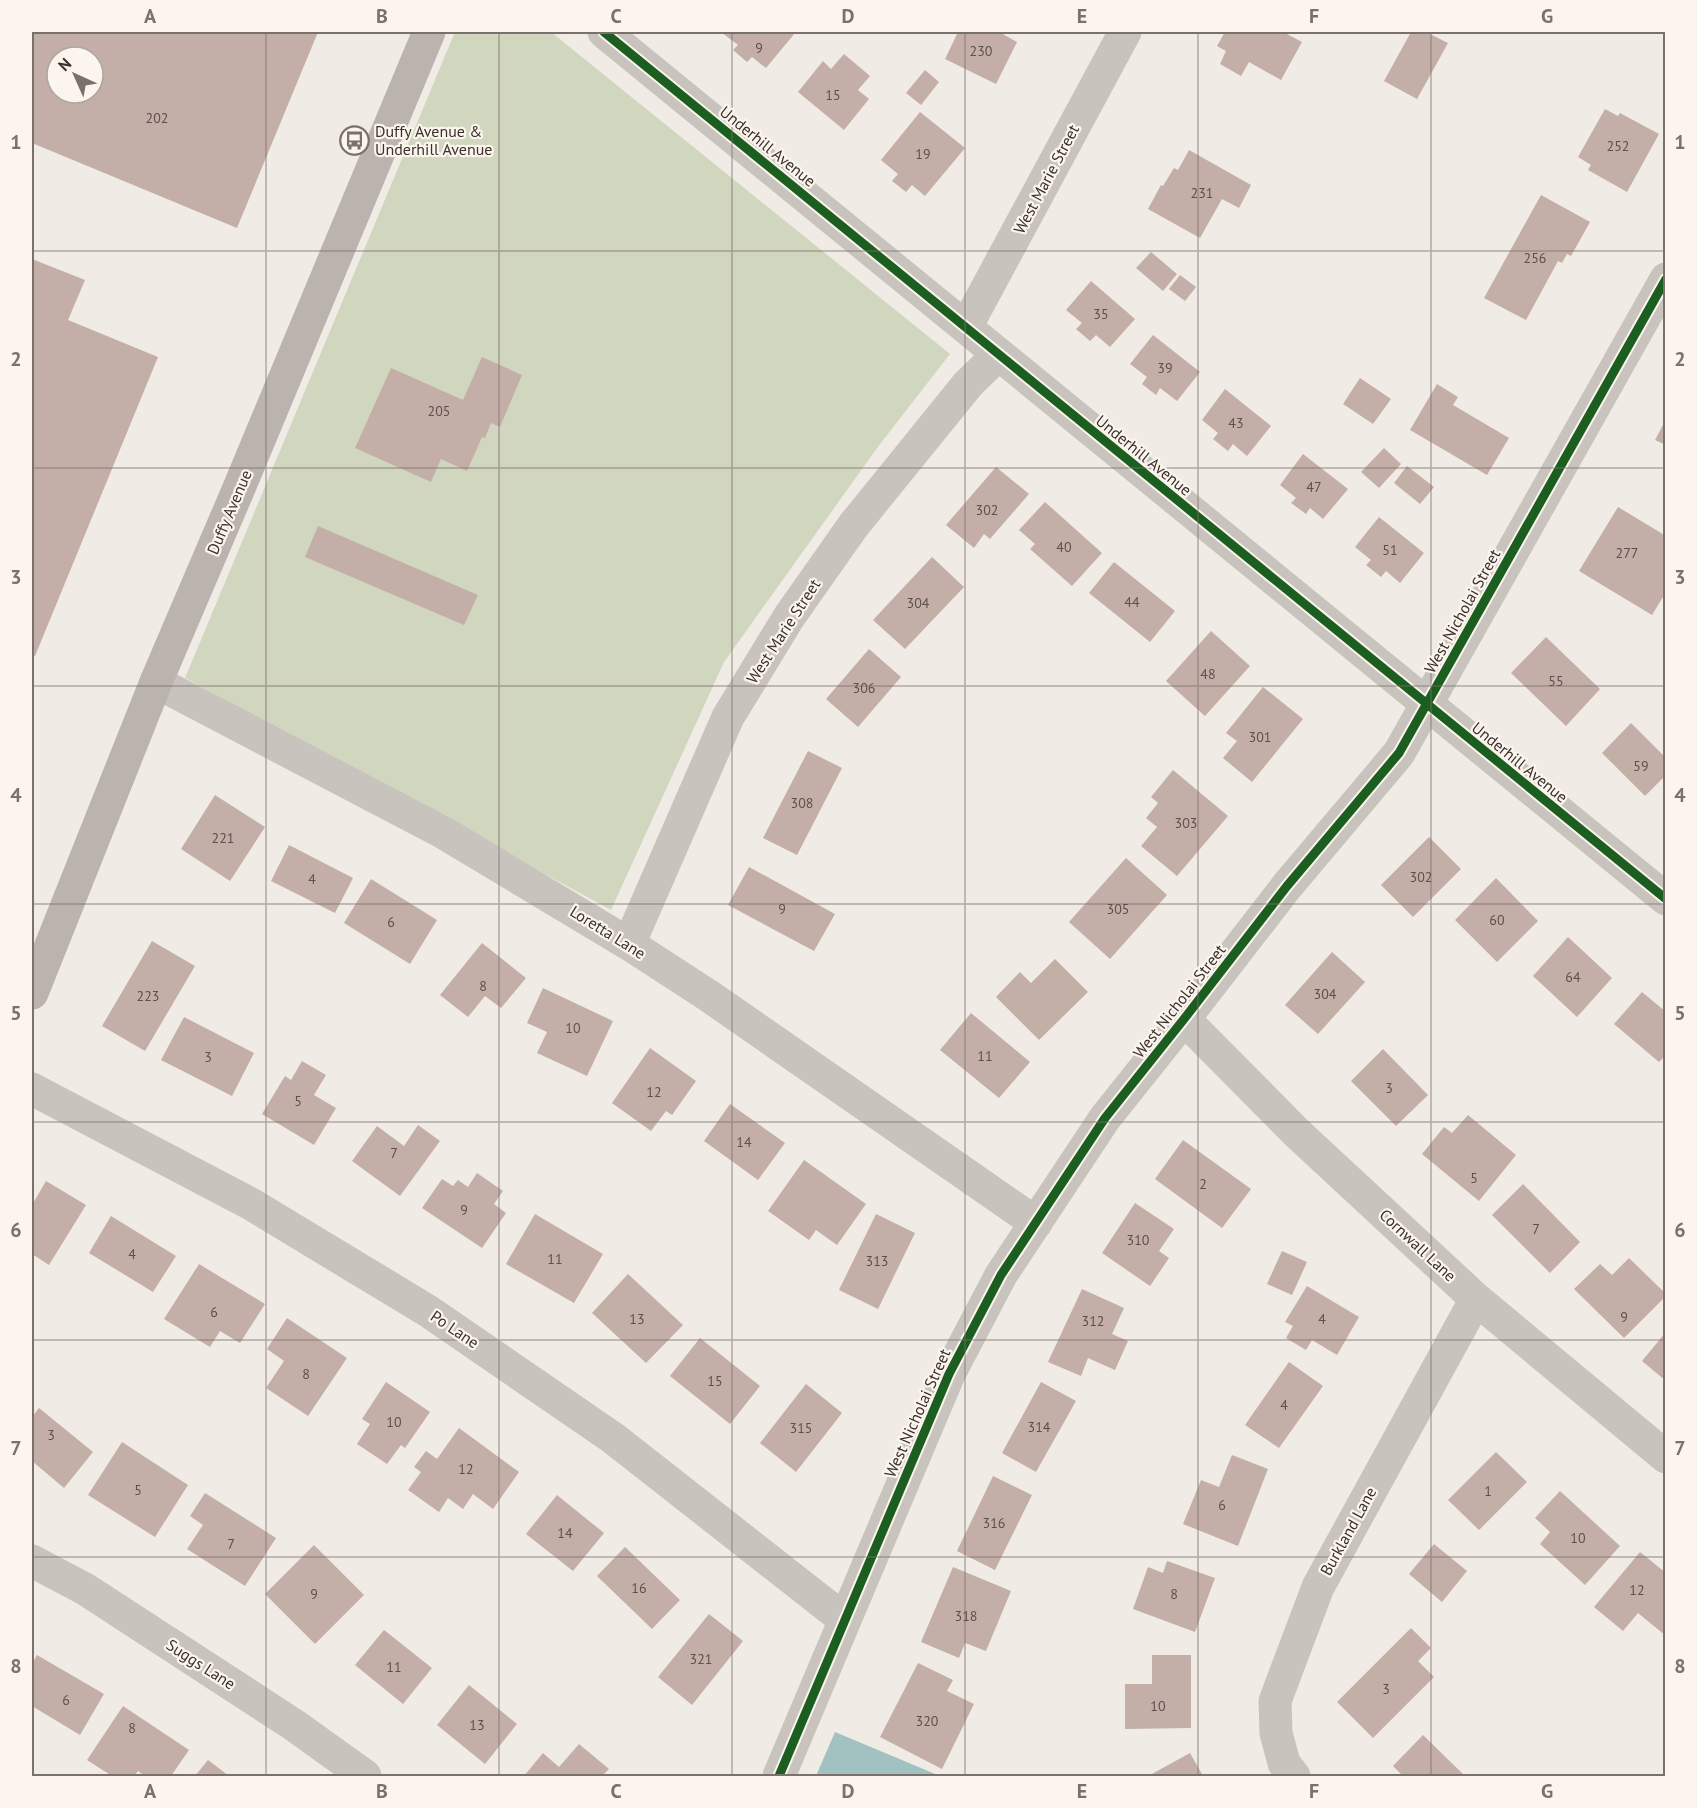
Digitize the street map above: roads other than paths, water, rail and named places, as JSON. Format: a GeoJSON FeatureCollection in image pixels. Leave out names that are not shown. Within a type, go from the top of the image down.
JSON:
{"type":"FeatureCollection","features":[{"type":"Feature","properties":{"kind":"street","name":"Duffy Avenue"},"geometry":{"type":"LineString","coordinates":[[32,993],[156,682],[429,32]]}},
{"type":"Feature","properties":{"kind":"street","name":"Underhill Avenue"},"geometry":{"type":"LineString","coordinates":[[604,32],[1665,899]]}},
{"type":"Feature","properties":{"kind":"street","name":"West Marie Street"},"geometry":{"type":"LineString","coordinates":[[966,327],[1125,32]]}},
{"type":"Feature","properties":{"kind":"street","name":"West Nicholai Street"},"geometry":{"type":"LineString","coordinates":[[778,1776],[949,1374],[1001,1275],[1105,1118],[1287,886],[1399,753],[1665,279]]}},
{"type":"Feature","properties":{"kind":"street","name":"West Marie Street"},"geometry":{"type":"LineString","coordinates":[[629,944],[728,717],[789,617],[853,526],[968,384],[998,355]]}},
{"type":"Feature","properties":{"kind":"street","name":"Loretta Lane"},"geometry":{"type":"LineString","coordinates":[[156,682],[444,833],[629,944],[709,996],[1036,1223]]}},
{"type":"Feature","properties":{"kind":"street","name":"Cornwall Lane"},"geometry":{"type":"LineString","coordinates":[[1184,1020],[1297,1133],[1476,1299],[1665,1457]]}},
{"type":"Feature","properties":{"kind":"street","name":"Po Lane"},"geometry":{"type":"LineString","coordinates":[[32,1089],[251,1204],[428,1311],[613,1438],[845,1620]]}},
{"type":"Feature","properties":{"kind":"street","name":"Burkland Lane"},"geometry":{"type":"LineString","coordinates":[[1294,1776],[1284,1762],[1276,1733],[1275,1701],[1318,1587],[1476,1299]]}},
{"type":"Feature","properties":{"kind":"street","name":"Suggs Lane"},"geometry":{"type":"LineString","coordinates":[[32,1561],[84,1589],[294,1725],[365,1776]]}},
{"type":"Feature","properties":{"kind":"water"},"geometry":{"type":"Polygon","coordinates":[[[835,1732],[940,1776],[816,1776],[835,1732]]]}},
{"type":"Feature","properties":{"kind":"place","name":"Duffy Avenue & Underhill Avenue"},"geometry":{"type":"Point","coordinates":[354,140]}}]}
